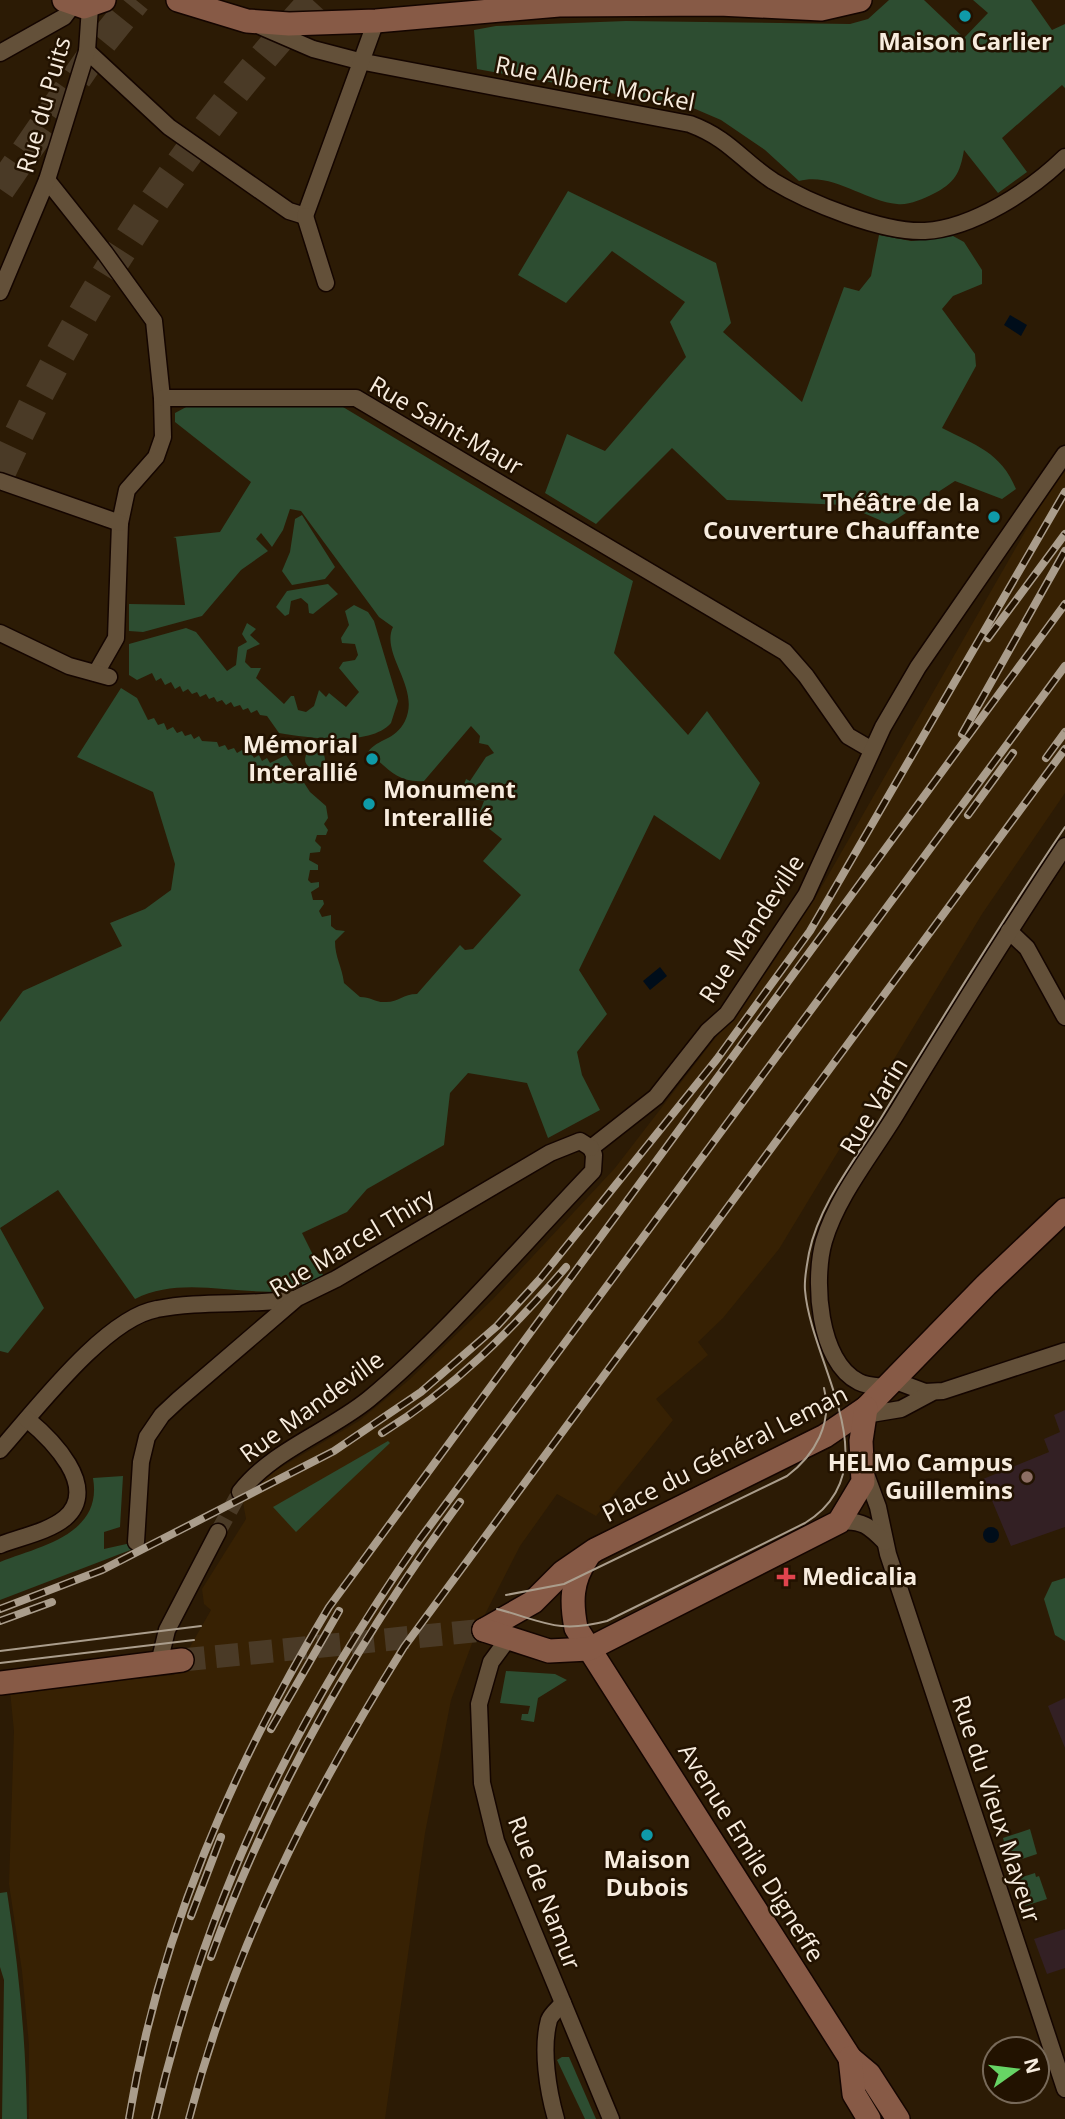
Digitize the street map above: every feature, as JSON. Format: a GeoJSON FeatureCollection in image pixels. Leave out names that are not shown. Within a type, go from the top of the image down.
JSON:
{"type":"FeatureCollection","features":[{"type":"Feature","properties":{"kind":"street"},"geometry":{"type":"LineString","coordinates":[[178,0],[247,21],[289,24],[376,21],[583,4],[719,4],[821,9],[860,0]]}},
{"type":"Feature","properties":{"kind":"street"},"geometry":{"type":"LineString","coordinates":[[0,53],[64,17],[83,3]]}},
{"type":"Feature","properties":{"kind":"street","name":"Rue du Puits"},"geometry":{"type":"LineString","coordinates":[[0,292],[47,180],[87,51],[83,3]]}},
{"type":"Feature","properties":{"kind":"street","name":"Rue Albert Mockel"},"geometry":{"type":"LineString","coordinates":[[247,21],[313,49],[359,61],[690,124],[716,134],[777,183],[819,203],[905,229],[941,228],[985,212],[1036,183],[1065,157]]}},
{"type":"Feature","properties":{"kind":"street"},"geometry":{"type":"LineString","coordinates":[[327,283],[305,216],[359,61],[376,21]]}},
{"type":"Feature","properties":{"kind":"street"},"geometry":{"type":"LineString","coordinates":[[87,51],[169,127],[289,211],[305,216]]}},
{"type":"Feature","properties":{"kind":"street"},"geometry":{"type":"LineString","coordinates":[[0,633],[68,666],[103,675],[116,638],[120,523],[128,490],[156,457],[163,437],[154,321],[47,180]]}},
{"type":"Feature","properties":{"kind":"street","name":"Rue Saint-Maur"},"geometry":{"type":"LineString","coordinates":[[162,398],[356,398],[785,652],[848,736],[872,750]]}},
{"type":"Feature","properties":{"kind":"street","name":"Rue Mandeville"},"geometry":{"type":"LineString","coordinates":[[240,1492],[258,1471],[348,1414],[402,1370],[593,1171],[594,1155],[590,1148],[656,1097],[708,1031],[727,1014],[811,886],[872,750],[918,667],[1065,454]]}},
{"type":"Feature","properties":{"kind":"street"},"geometry":{"type":"LineString","coordinates":[[0,481],[120,523]]}},
{"type":"Feature","properties":{"kind":"street","name":"Rue Varin"},"geometry":{"type":"LineString","coordinates":[[931,1393],[889,1383],[858,1381],[839,1363],[817,1287],[824,1242],[837,1210],[1009,931],[1065,846]]}},
{"type":"Feature","properties":{"kind":"street"},"geometry":{"type":"LineString","coordinates":[[1009,931],[1027,948],[1065,1017]]}},
{"type":"Feature","properties":{"kind":"street","name":"Rue Marcel Thiry"},"geometry":{"type":"LineString","coordinates":[[136,1542],[141,1462],[153,1427],[214,1368],[297,1298],[336,1279],[550,1153],[580,1141],[590,1148]]}},
{"type":"Feature","properties":{"kind":"street"},"geometry":{"type":"LineString","coordinates":[[865,1411],[986,1285],[1065,1210]]}},
{"type":"Feature","properties":{"kind":"street"},"geometry":{"type":"LineString","coordinates":[[0,1450],[69,1372],[134,1317],[157,1308],[269,1303],[297,1298]]}},
{"type":"Feature","properties":{"kind":"street"},"geometry":{"type":"LineString","coordinates":[[865,1411],[901,1409],[931,1393],[1065,1351]]}},
{"type":"Feature","properties":{"kind":"street","name":"Place du Général Leman"},"geometry":{"type":"LineString","coordinates":[[864,1468],[860,1490],[839,1522],[589,1649],[549,1651],[484,1630],[533,1602],[563,1572],[595,1550],[825,1436],[865,1411]]}},
{"type":"Feature","properties":{"kind":"street","name":"Place du Général Leman"},"geometry":{"type":"LineString","coordinates":[[865,1411],[861,1441],[864,1468],[878,1507],[885,1542]]}},
{"type":"Feature","properties":{"kind":"street"},"geometry":{"type":"LineString","coordinates":[[0,1545],[53,1525],[70,1513],[74,1504],[75,1480],[66,1458],[27,1419]]}},
{"type":"Feature","properties":{"kind":"street"},"geometry":{"type":"LineString","coordinates":[[839,1522],[855,1520],[864,1523],[885,1542]]}},
{"type":"Feature","properties":{"kind":"street"},"geometry":{"type":"LineString","coordinates":[[0,1683],[171,1662],[167,1630],[218,1532]]}},
{"type":"Feature","properties":{"kind":"street","name":"Rue du Vieux Mayeur"},"geometry":{"type":"LineString","coordinates":[[885,1542],[1065,2089]]}},
{"type":"Feature","properties":{"kind":"street","name":"Place du Général Leman"},"geometry":{"type":"LineString","coordinates":[[589,1649],[576,1628],[572,1598],[578,1572],[595,1550]]}},
{"type":"Feature","properties":{"kind":"street"},"geometry":{"type":"LineString","coordinates":[[608,1675],[608,1657],[615,1640],[623,1632]]}},
{"type":"Feature","properties":{"kind":"street","name":"Rue de Namur"},"geometry":{"type":"LineString","coordinates":[[508,1639],[491,1662],[478,1704],[482,1783],[496,1841],[611,2119]]}},
{"type":"Feature","properties":{"kind":"street","name":"Avenue Emile Digneffe"},"geometry":{"type":"LineString","coordinates":[[589,1649],[850,2058],[869,2074],[898,2119]]}},
{"type":"Feature","properties":{"kind":"street","name":"Rue de Namur"},"geometry":{"type":"LineString","coordinates":[[556,2119],[549,2094],[546,2066],[550,2019],[563,2003]]}},
{"type":"Feature","properties":{"kind":"street","name":"Avenue Emile Digneffe"},"geometry":{"type":"LineString","coordinates":[[850,2058],[854,2094],[869,2119]]}},
{"type":"Feature","properties":{"kind":"shaded area"},"geometry":{"type":"Polygon","coordinates":[[[1065,462],[1065,793],[982,914],[779,1249],[723,1318],[698,1342],[708,1355],[656,1399],[673,1420],[596,1516],[557,1494],[520,1546],[477,1630],[451,1700],[425,1833],[385,2119],[29,2119],[29,2045],[22,1971],[9,1884],[14,1731],[10,1691],[174,1675],[211,1610],[204,1604],[202,1589],[246,1519],[241,1491],[359,1421],[409,1380],[493,1299],[615,1168],[770,967],[818,893],[1065,462]]]}},
{"type":"Feature","properties":{"kind":"shaded area","name":"HELMo Campus Guillemins"},"geometry":{"type":"Polygon","coordinates":[[[1065,1410],[1065,1527],[1011,1546],[983,1479],[1049,1452],[1044,1439],[1060,1432],[1054,1415],[1065,1410]]]}},
{"type":"Feature","properties":{"kind":"shaded area"},"geometry":{"type":"Polygon","coordinates":[[[1065,1698],[1065,1748],[1048,1706],[1065,1698]]]}},
{"type":"Feature","properties":{"kind":"shaded area"},"geometry":{"type":"Polygon","coordinates":[[[1065,1929],[1065,1968],[1047,1974],[1034,1939],[1065,1929]]]}},
{"type":"Feature","properties":{"kind":"green space"},"geometry":{"type":"Polygon","coordinates":[[[889,0],[924,0],[964,38],[988,13],[973,0],[1031,0],[1052,30],[1065,24],[1065,88],[1062,85],[1002,138],[1027,172],[998,193],[964,150],[961,165],[947,186],[910,203],[885,202],[824,180],[799,181],[765,150],[721,120],[693,108],[477,69],[474,30],[496,26],[626,21],[850,24],[868,19],[889,0]]]}},
{"type":"Feature","properties":{"kind":"green space"},"geometry":{"type":"Polygon","coordinates":[[[568,191],[716,263],[731,323],[723,332],[802,402],[844,287],[859,291],[871,276],[879,235],[911,241],[953,236],[964,242],[982,270],[982,284],[953,296],[942,309],[975,354],[976,366],[942,428],[995,458],[1010,476],[1016,489],[1002,499],[955,481],[889,524],[845,505],[727,500],[672,448],[596,524],[545,493],[567,434],[605,451],[686,357],[670,322],[685,302],[612,251],[566,303],[518,275],[568,191]]]}},
{"type":"Feature","properties":{"kind":"green space"},"geometry":{"type":"Polygon","coordinates":[[[338,404],[633,581],[614,653],[688,735],[707,711],[760,783],[720,860],[654,815],[579,970],[607,1014],[577,1052],[582,1075],[600,1110],[548,1138],[527,1083],[468,1073],[450,1093],[444,1145],[367,1189],[347,1212],[302,1233],[323,1275],[294,1290],[274,1292],[173,1288],[135,1299],[58,1190],[0,1228],[0,1022],[23,991],[122,946],[110,923],[145,909],[171,890],[175,864],[153,792],[77,757],[121,688],[137,698],[148,720],[154,718],[158,725],[164,723],[167,730],[173,727],[177,733],[182,731],[185,736],[191,734],[194,739],[199,736],[202,741],[217,742],[219,747],[225,745],[228,750],[234,748],[237,753],[242,750],[245,755],[251,753],[254,758],[259,755],[262,761],[267,758],[270,763],[286,755],[310,792],[326,806],[328,818],[324,824],[328,830],[326,835],[317,835],[315,841],[321,847],[320,852],[310,853],[309,860],[318,865],[318,870],[310,870],[308,880],[311,883],[319,882],[319,887],[311,892],[313,900],[323,900],[324,904],[319,911],[322,917],[331,915],[331,926],[345,931],[335,941],[336,952],[344,983],[360,997],[386,1002],[417,994],[460,945],[465,950],[473,949],[521,895],[483,861],[502,839],[477,819],[484,801],[460,796],[466,779],[470,781],[486,757],[494,753],[488,745],[479,743],[480,736],[471,726],[424,781],[400,777],[368,752],[401,728],[409,709],[405,684],[392,648],[390,637],[393,627],[379,617],[301,511],[290,509],[283,530],[272,547],[261,533],[256,539],[268,551],[241,570],[202,616],[143,632],[129,631],[129,604],[185,605],[176,538],[173,537],[220,532],[251,482],[175,422],[175,413],[188,406],[338,404]]]}},
{"type":"Feature","properties":{"kind":"green space"},"geometry":{"type":"Polygon","coordinates":[[[302,515],[335,567],[325,579],[292,585],[282,571],[290,552],[295,519],[302,515]]]}},
{"type":"Feature","properties":{"kind":"green space"},"geometry":{"type":"Polygon","coordinates":[[[328,584],[338,594],[313,614],[309,613],[308,604],[301,598],[291,601],[289,614],[285,616],[276,607],[287,591],[328,584]]]}},
{"type":"Feature","properties":{"kind":"green space"},"geometry":{"type":"Polygon","coordinates":[[[354,605],[368,612],[374,621],[398,701],[391,723],[381,731],[369,735],[338,739],[279,733],[267,716],[260,715],[257,710],[251,713],[248,708],[243,710],[240,705],[234,707],[231,702],[226,705],[222,700],[217,702],[214,697],[209,699],[206,694],[200,697],[197,692],[192,694],[188,689],[183,692],[180,686],[175,689],[171,682],[165,685],[161,678],[156,681],[152,673],[137,680],[129,675],[129,644],[186,628],[196,632],[227,671],[236,665],[238,647],[247,642],[242,634],[247,623],[256,629],[250,635],[260,644],[247,650],[245,662],[251,668],[261,668],[256,678],[284,704],[294,696],[298,710],[306,712],[314,706],[319,690],[326,697],[329,693],[346,707],[359,692],[339,668],[343,662],[355,660],[358,655],[355,644],[342,643],[341,638],[349,625],[345,611],[354,605]]]}},
{"type":"Feature","properties":{"kind":"green space"},"geometry":{"type":"Polygon","coordinates":[[[315,749],[322,752],[325,759],[322,766],[315,769],[308,766],[305,759],[308,752],[315,749]]]}},
{"type":"Feature","properties":{"kind":"green space"},"geometry":{"type":"Polygon","coordinates":[[[0,1228],[44,1308],[8,1353],[0,1351],[0,1228]]]}},
{"type":"Feature","properties":{"kind":"green space"},"geometry":{"type":"Polygon","coordinates":[[[388,1441],[390,1443],[296,1532],[273,1507],[388,1441]]]}},
{"type":"Feature","properties":{"kind":"green space"},"geometry":{"type":"Polygon","coordinates":[[[123,1476],[120,1527],[104,1532],[104,1549],[131,1543],[133,1549],[0,1600],[0,1562],[50,1543],[79,1525],[88,1513],[94,1497],[93,1478],[123,1476]]]}},
{"type":"Feature","properties":{"kind":"green space"},"geometry":{"type":"Polygon","coordinates":[[[1065,1578],[1065,1641],[1055,1635],[1044,1599],[1052,1582],[1065,1578]]]}},
{"type":"Feature","properties":{"kind":"green space"},"geometry":{"type":"Polygon","coordinates":[[[506,1671],[555,1674],[567,1680],[538,1698],[534,1722],[521,1720],[522,1714],[528,1714],[530,1706],[500,1703],[506,1671]]]}},
{"type":"Feature","properties":{"kind":"green space"},"geometry":{"type":"Polygon","coordinates":[[[1030,1829],[1037,1854],[1010,1863],[1003,1838],[1030,1829]]]}},
{"type":"Feature","properties":{"kind":"green space"},"geometry":{"type":"Polygon","coordinates":[[[1035,1873],[1036,1877],[1039,1876],[1047,1899],[1025,1906],[1016,1879],[1035,1873]]]}},
{"type":"Feature","properties":{"kind":"green space"},"geometry":{"type":"Polygon","coordinates":[[[7,1892],[21,2005],[27,2119],[2,2119],[4,1980],[0,1967],[0,1893],[7,1892]]]}},
{"type":"Feature","properties":{"kind":"green space"},"geometry":{"type":"Polygon","coordinates":[[[569,2057],[596,2119],[585,2119],[557,2060],[569,2057]]]}},
{"type":"Feature","properties":{"kind":"water"},"geometry":{"type":"Polygon","coordinates":[[[1010,315],[1027,325],[1021,336],[1004,325],[1010,315]]]}},
{"type":"Feature","properties":{"kind":"water"},"geometry":{"type":"Polygon","coordinates":[[[660,967],[667,976],[650,990],[643,981],[660,967]]]}},
{"type":"Feature","properties":{"kind":"water"},"geometry":{"type":"Polygon","coordinates":[[[991,1527],[997,1529],[997,1541],[991,1543],[985,1541],[983,1535],[985,1529],[991,1527]]]}},
{"type":"Feature","properties":{"kind":"tunnel"},"geometry":{"type":"LineString","coordinates":[[0,189],[98,47],[136,0]]}},
{"type":"Feature","properties":{"kind":"tunnel"},"geometry":{"type":"LineString","coordinates":[[0,474],[64,347],[138,225],[222,109],[314,0]]}},
{"type":"Feature","properties":{"kind":"tunnel"},"geometry":{"type":"LineString","coordinates":[[218,1532],[240,1492]]}},
{"type":"Feature","properties":{"kind":"tunnel"},"geometry":{"type":"LineString","coordinates":[[182,1660],[484,1630]]}},
{"type":"Feature","properties":{"kind":"tram line"},"geometry":{"type":"LineString","coordinates":[[497,1609],[562,1626],[607,1621],[805,1523],[831,1501],[843,1474],[845,1445],[840,1414],[810,1319],[805,1290],[814,1235],[839,1183],[1065,827]]}},
{"type":"Feature","properties":{"kind":"tram line"},"geometry":{"type":"LineString","coordinates":[[506,1595],[564,1584],[787,1476],[806,1458],[824,1426],[824,1388]]}},
{"type":"Feature","properties":{"kind":"tram line"},"geometry":{"type":"LineString","coordinates":[[0,1651],[201,1626]]}},
{"type":"Feature","properties":{"kind":"tram line"},"geometry":{"type":"LineString","coordinates":[[0,1663],[194,1640]]}},
{"type":"Feature","properties":{"kind":"railway"},"geometry":{"type":"LineString","coordinates":[[0,1609],[102,1570],[334,1451],[421,1392],[497,1326],[540,1279],[717,1059],[810,931],[1065,492]]}},
{"type":"Feature","properties":{"kind":"railway"},"geometry":{"type":"LineString","coordinates":[[988,638],[1065,534]]}},
{"type":"Feature","properties":{"kind":"railway"},"geometry":{"type":"LineString","coordinates":[[962,734],[1065,551]]}},
{"type":"Feature","properties":{"kind":"railway"},"geometry":{"type":"LineString","coordinates":[[129,2119],[142,2050],[159,1983],[204,1853],[261,1728],[329,1607],[1065,604]]}},
{"type":"Feature","properties":{"kind":"railway"},"geometry":{"type":"LineString","coordinates":[[155,2119],[175,2039],[227,1888],[293,1745],[374,1608],[420,1539],[1065,666]]}},
{"type":"Feature","properties":{"kind":"railway"},"geometry":{"type":"LineString","coordinates":[[1046,758],[1065,732]]}},
{"type":"Feature","properties":{"kind":"railway"},"geometry":{"type":"LineString","coordinates":[[189,2119],[228,1994],[278,1874],[337,1759],[404,1647],[1065,749]]}},
{"type":"Feature","properties":{"kind":"railway"},"geometry":{"type":"LineString","coordinates":[[968,815],[1013,753]]}},
{"type":"Feature","properties":{"kind":"railway"},"geometry":{"type":"LineString","coordinates":[[382,1433],[457,1378],[524,1313],[566,1267]]}},
{"type":"Feature","properties":{"kind":"railway"},"geometry":{"type":"LineString","coordinates":[[211,1957],[261,1836],[319,1720],[386,1609],[460,1502]]}},
{"type":"Feature","properties":{"kind":"railway"},"geometry":{"type":"LineString","coordinates":[[0,1621],[52,1602]]}},
{"type":"Feature","properties":{"kind":"railway"},"geometry":{"type":"LineString","coordinates":[[271,1729],[339,1611]]}},
{"type":"Feature","properties":{"kind":"railway"},"geometry":{"type":"LineString","coordinates":[[191,1916],[221,1837]]}},
{"type":"Feature","properties":{"kind":"place","name":"Maison Carlier"},"geometry":{"type":"Point","coordinates":[965,16]}},
{"type":"Feature","properties":{"kind":"place","name":"Théâtre de la Couverture Chauffante"},"geometry":{"type":"Point","coordinates":[994,517]}},
{"type":"Feature","properties":{"kind":"place","name":"Mémorial Interallié"},"geometry":{"type":"Point","coordinates":[372,759]}},
{"type":"Feature","properties":{"kind":"place","name":"Monument Interallié"},"geometry":{"type":"Point","coordinates":[369,804]}},
{"type":"Feature","properties":{"kind":"place","name":"HELMo Campus Guillemins"},"geometry":{"type":"Point","coordinates":[1027,1477]}},
{"type":"Feature","properties":{"kind":"place","name":"Medicalia"},"geometry":{"type":"Point","coordinates":[786,1577]}},
{"type":"Feature","properties":{"kind":"place","name":"Maison Dubois"},"geometry":{"type":"Point","coordinates":[647,1835]}}]}
